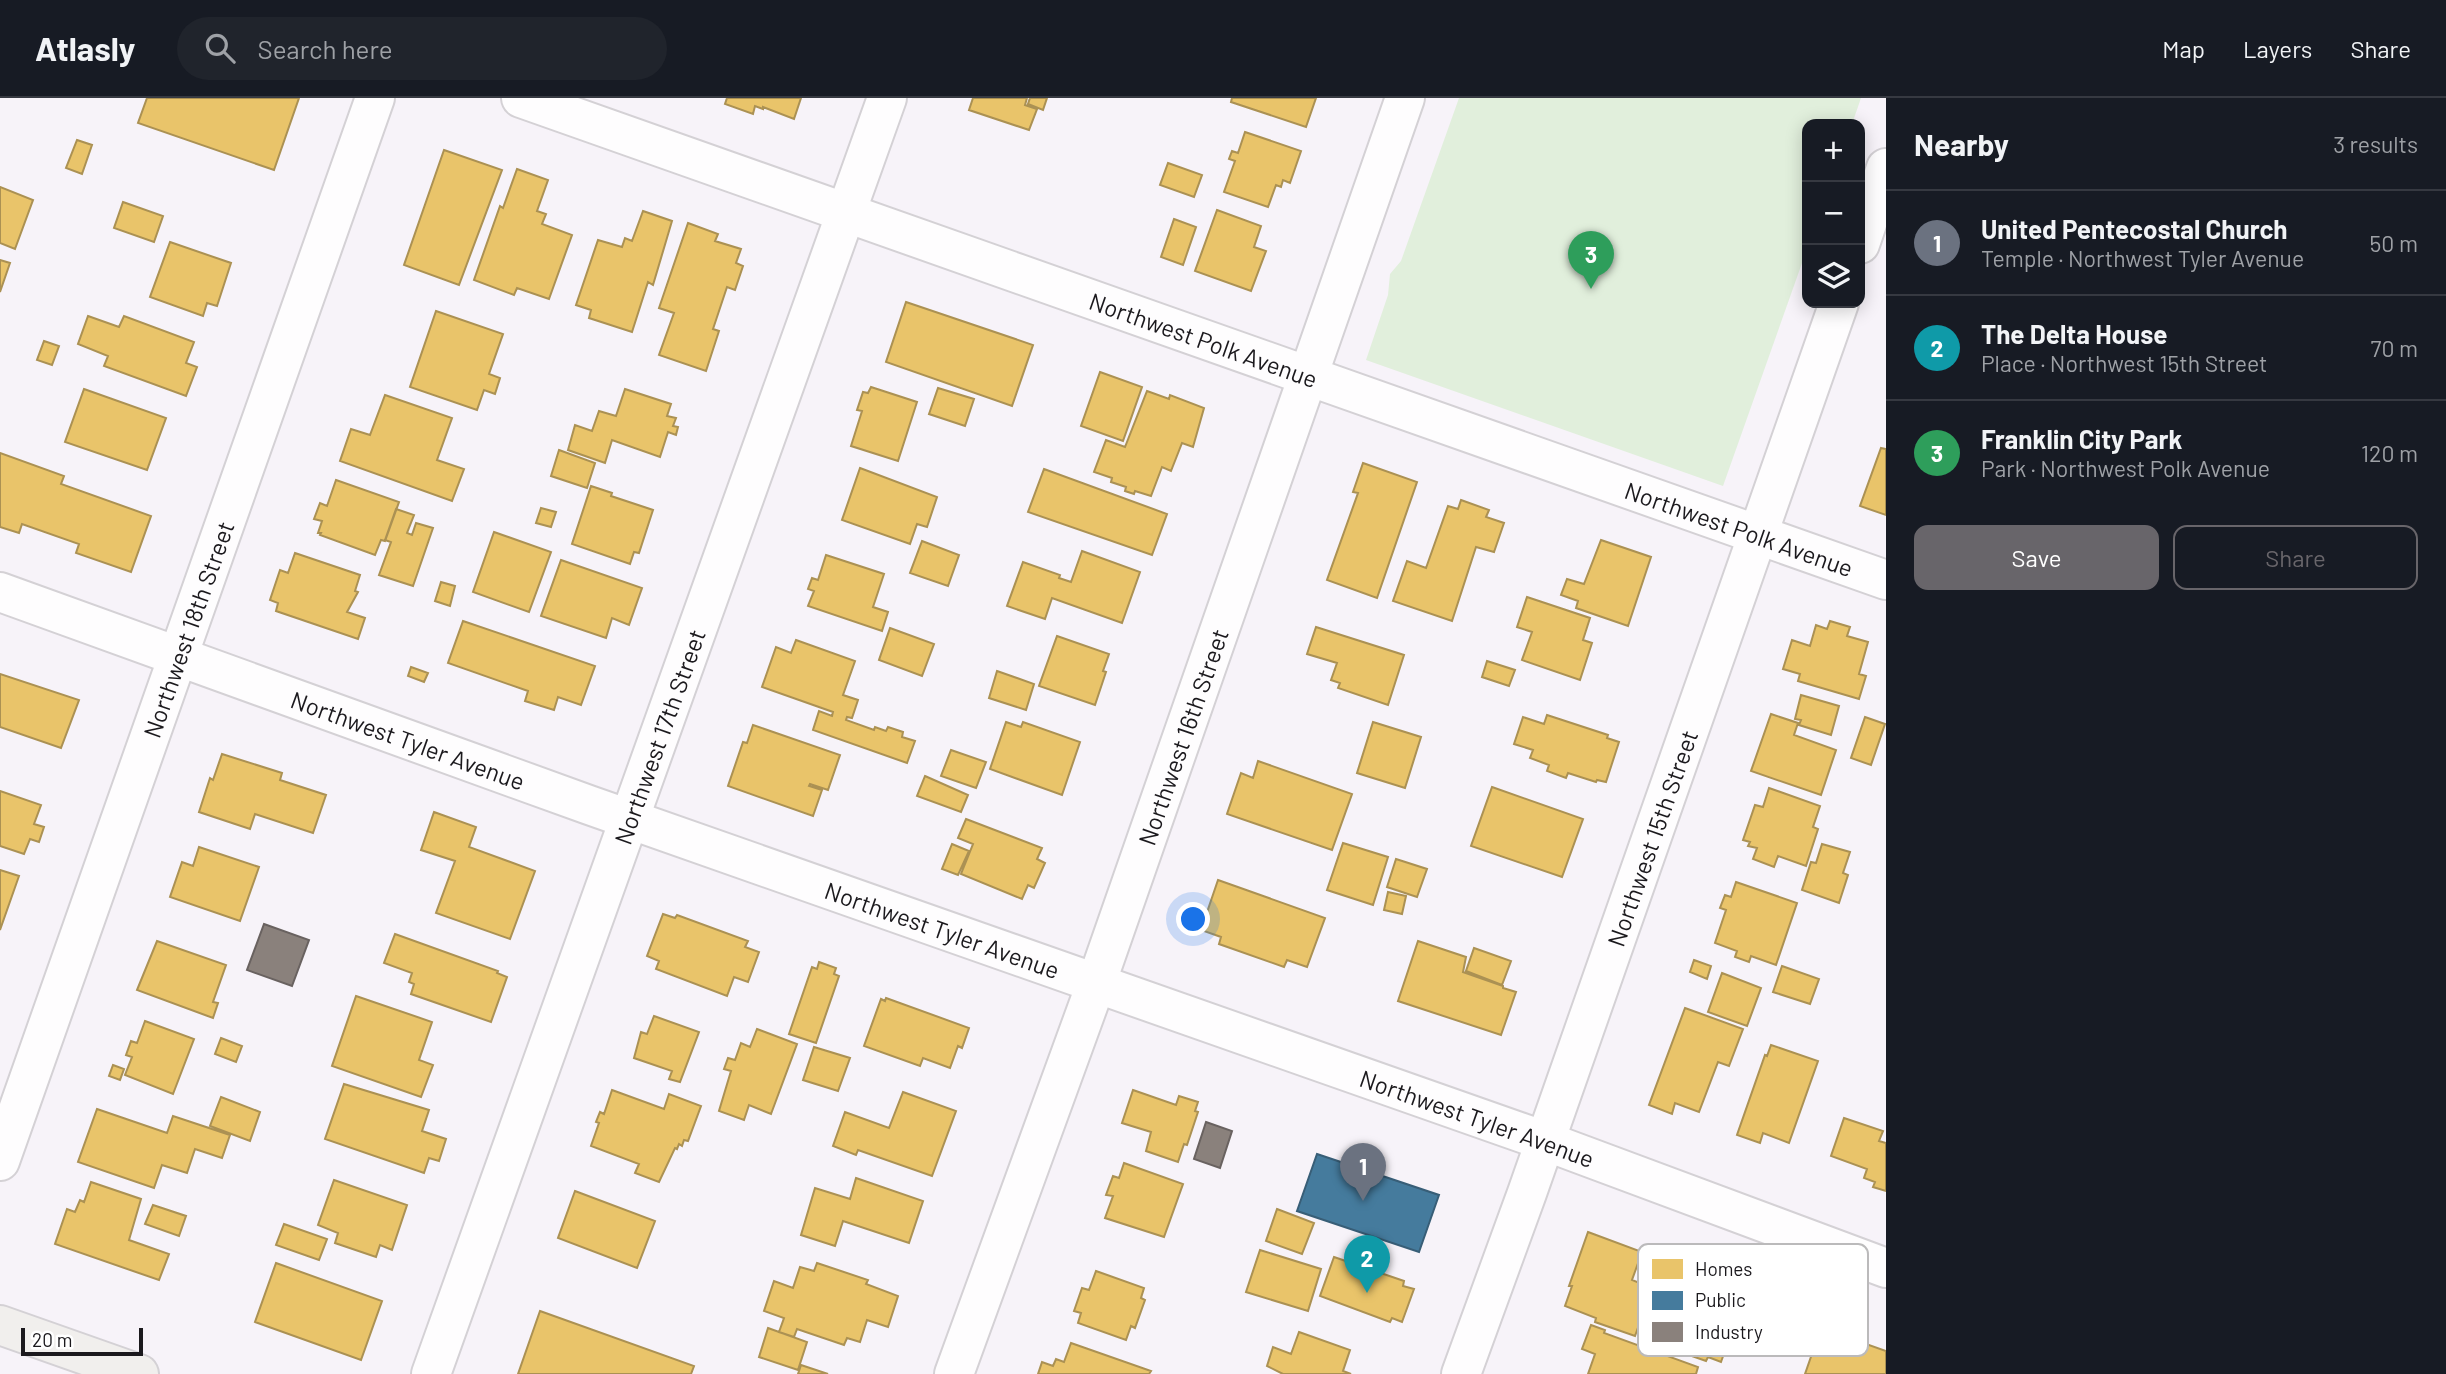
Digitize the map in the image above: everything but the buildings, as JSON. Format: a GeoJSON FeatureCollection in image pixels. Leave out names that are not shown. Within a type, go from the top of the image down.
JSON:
{"type":"FeatureCollection","features":[{"type":"Feature","properties":{"kind":"main road"},"geometry":{"type":"LineString","coordinates":[[0,1325],[139,1374]]}},
{"type":"Feature","properties":{"kind":"street","name":"Northwest 18th Street"},"geometry":{"type":"LineString","coordinates":[[0,1161],[375,98]]}},
{"type":"Feature","properties":{"kind":"street","name":"Northwest Polk Avenue"},"geometry":{"type":"LineString","coordinates":[[521,98],[1886,580]]}},
{"type":"Feature","properties":{"kind":"street","name":"Northwest 17th Street"},"geometry":{"type":"LineString","coordinates":[[431,1374],[887,98]]}},
{"type":"Feature","properties":{"kind":"street","name":"Northwest 16th Street"},"geometry":{"type":"LineString","coordinates":[[954,1374],[1096,984],[1405,98]]}},
{"type":"Feature","properties":{"kind":"street"},"geometry":{"type":"LineString","coordinates":[[1865,229],[1886,168]]}},
{"type":"Feature","properties":{"kind":"street","name":"Northwest 15th Street"},"geometry":{"type":"LineString","coordinates":[[1461,1374],[1837,308]]}},
{"type":"Feature","properties":{"kind":"street","name":"Northwest Tyler Avenue"},"geometry":{"type":"LineString","coordinates":[[0,592],[629,819],[1545,1141],[1822,1244]]}},
{"type":"Feature","properties":{"kind":"street","name":"Northwest Tyler Avenue"},"geometry":{"type":"LineString","coordinates":[[1868,1261],[1886,1268]]}},
{"type":"Feature","properties":{"kind":"green space"},"geometry":{"type":"Polygon","coordinates":[[[1459,98],[1861,98],[1854,119],[1802,119],[1802,263],[1723,486],[1366,360],[1388,295],[1390,274],[1401,261],[1459,98]]]}},
{"type":"Feature","properties":{"kind":"place","name":"Franklin City Park"},"geometry":{"type":"Point","coordinates":[1591,289]}},
{"type":"Feature","properties":{"kind":"place","name":"United Pentecostal Church"},"geometry":{"type":"Point","coordinates":[1363,1201]}},
{"type":"Feature","properties":{"kind":"place","name":"The Delta House"},"geometry":{"type":"Point","coordinates":[1367,1293]}}]}
